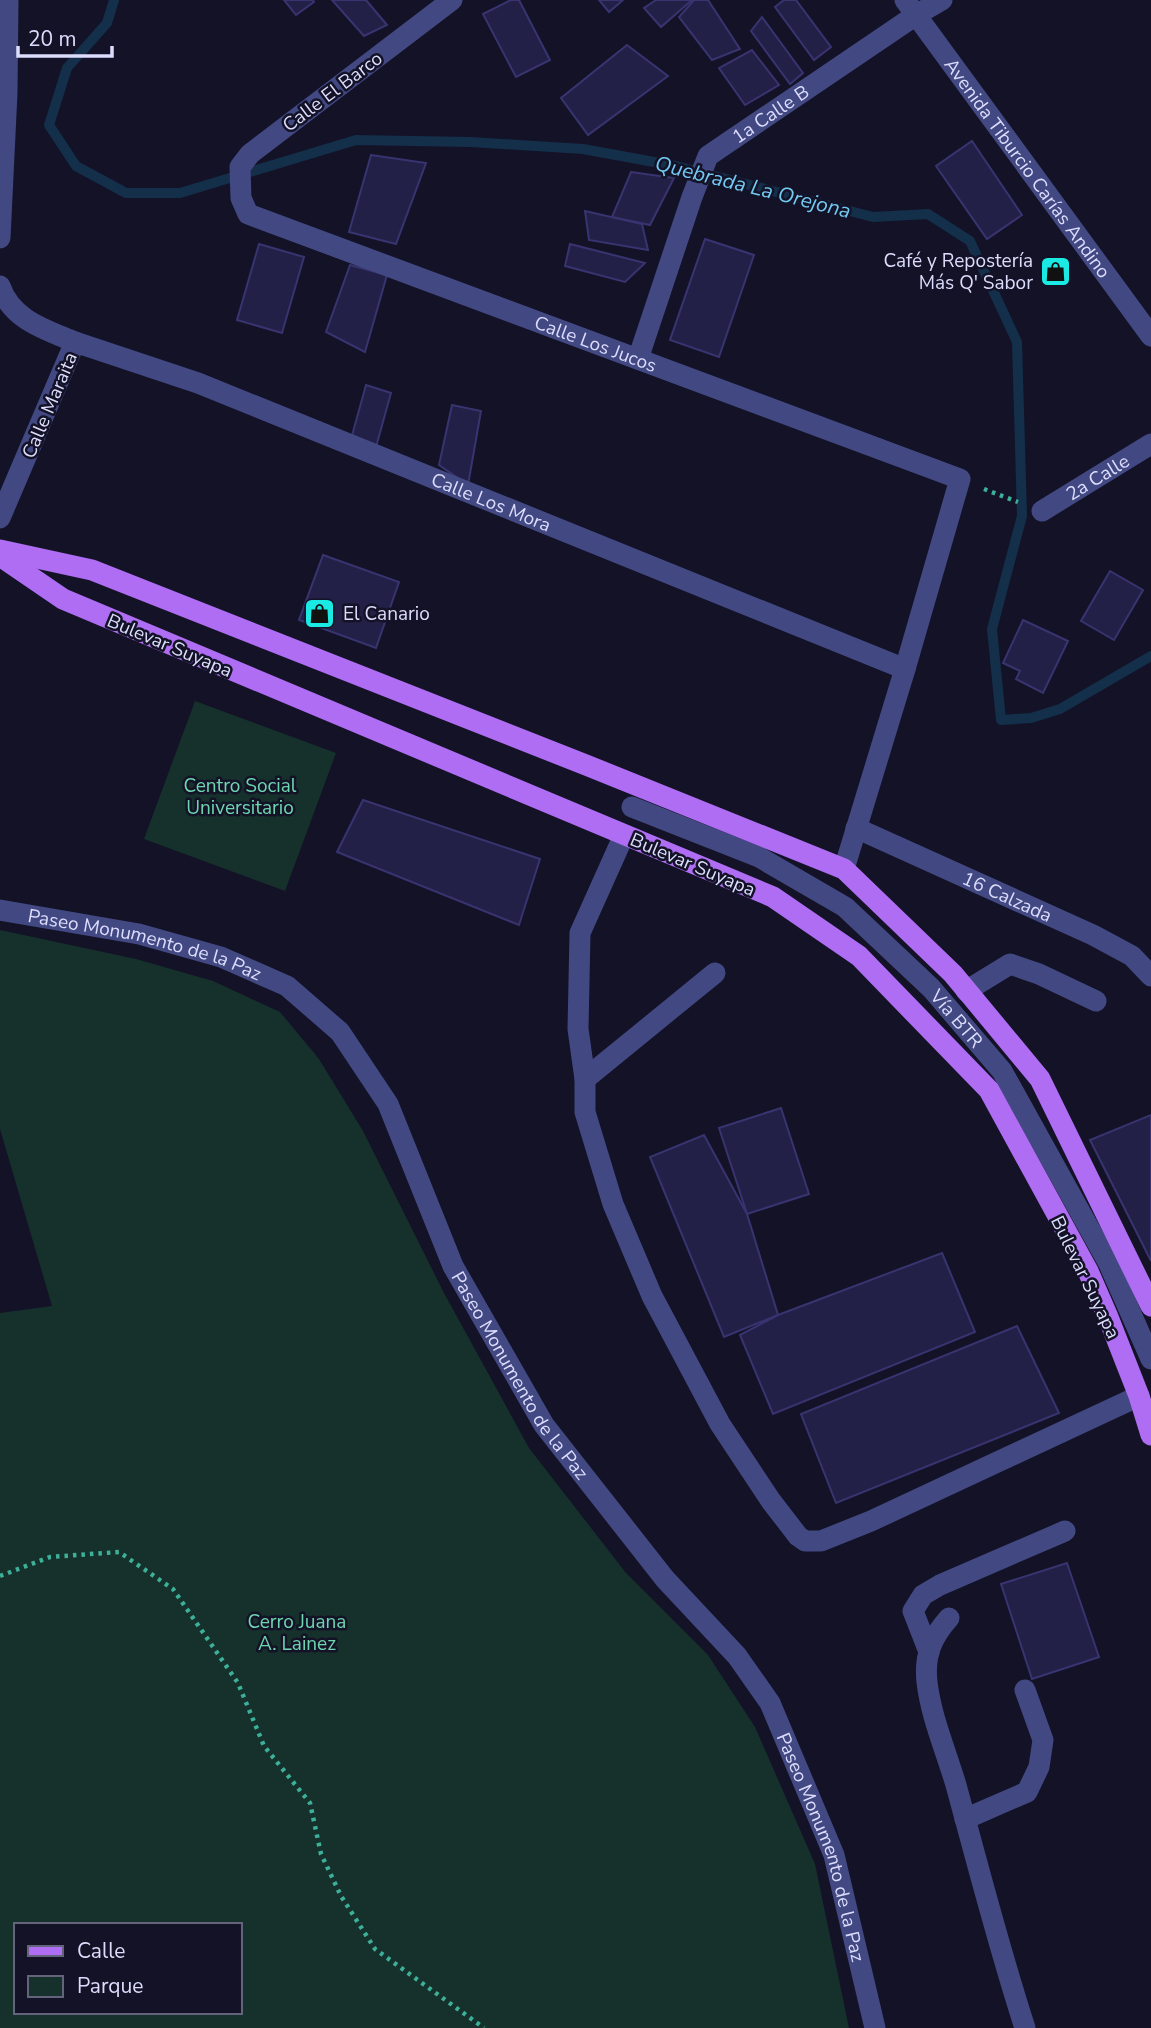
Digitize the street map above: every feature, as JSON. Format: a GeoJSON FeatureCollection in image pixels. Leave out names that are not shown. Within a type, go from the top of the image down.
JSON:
{"type":"FeatureCollection","features":[{"type":"Feature","properties":{"kind":"main road","name":"Bulevar Suyapa"},"geometry":{"type":"LineString","coordinates":[[0,550],[92,570],[844,869],[953,974],[1040,1079],[1151,1306]]}},
{"type":"Feature","properties":{"kind":"main road","name":"Bulevar Suyapa"},"geometry":{"type":"LineString","coordinates":[[0,556],[63,599],[773,897],[859,956],[989,1090],[1088,1271],[1139,1396],[1151,1436]]}},
{"type":"Feature","properties":{"kind":"street"},"geometry":{"type":"LineString","coordinates":[[0,238],[7,93],[8,0]]}},
{"type":"Feature","properties":{"kind":"street","name":"Calle El Barco"},"geometry":{"type":"LineString","coordinates":[[241,198],[240,167],[250,154],[452,0]]}},
{"type":"Feature","properties":{"kind":"street","name":"1a Calle B"},"geometry":{"type":"LineString","coordinates":[[638,359],[708,156],[911,7],[942,0]]}},
{"type":"Feature","properties":{"kind":"street","name":"Avenida Tiburcio Carías Andino"},"geometry":{"type":"LineString","coordinates":[[911,7],[1151,336]]}},
{"type":"Feature","properties":{"kind":"street","name":"Calle Los Jucos"},"geometry":{"type":"LineString","coordinates":[[241,198],[248,214],[960,479],[905,668]]}},
{"type":"Feature","properties":{"kind":"street","name":"Calle Maraita"},"geometry":{"type":"LineString","coordinates":[[0,286],[6,302],[16,313],[75,342],[0,518]]}},
{"type":"Feature","properties":{"kind":"street","name":"Calle Los Mora"},"geometry":{"type":"LineString","coordinates":[[75,342],[198,383],[905,668]]}},
{"type":"Feature","properties":{"kind":"street","name":"2a Calle"},"geometry":{"type":"LineString","coordinates":[[1042,511],[1151,444]]}},
{"type":"Feature","properties":{"kind":"street"},"geometry":{"type":"LineString","coordinates":[[844,869],[905,668]]}},
{"type":"Feature","properties":{"kind":"street","name":"Vía BTR"},"geometry":{"type":"LineString","coordinates":[[632,807],[760,857],[845,907],[931,988],[1002,1071],[1109,1264],[1151,1359]]}},
{"type":"Feature","properties":{"kind":"street","name":"16 Calzada"},"geometry":{"type":"LineString","coordinates":[[856,828],[1093,935],[1132,956],[1151,976]]}},
{"type":"Feature","properties":{"kind":"street"},"geometry":{"type":"LineString","coordinates":[[624,835],[580,933],[578,1029],[585,1079],[585,1112],[613,1204],[652,1296],[720,1424],[771,1501],[798,1536],[806,1541],[821,1541],[871,1521],[1139,1396]]}},
{"type":"Feature","properties":{"kind":"street","name":"Paseo Monumento de la Paz"},"geometry":{"type":"LineString","coordinates":[[0,910],[139,934],[222,957],[287,986],[340,1032],[388,1104],[453,1266],[544,1425],[665,1579],[737,1656],[770,1703],[834,1855],[876,2028]]}},
{"type":"Feature","properties":{"kind":"street"},"geometry":{"type":"LineString","coordinates":[[966,991],[1010,964],[1039,974],[1096,1001]]}},
{"type":"Feature","properties":{"kind":"street"},"geometry":{"type":"LineString","coordinates":[[585,1079],[715,973]]}},
{"type":"Feature","properties":{"kind":"street"},"geometry":{"type":"LineString","coordinates":[[929,1652],[913,1611],[923,1595],[940,1585],[1065,1531]]}},
{"type":"Feature","properties":{"kind":"street"},"geometry":{"type":"LineString","coordinates":[[948,1618],[935,1633],[929,1652],[927,1682],[936,1723],[1025,2028]]}},
{"type":"Feature","properties":{"kind":"street"},"geometry":{"type":"LineString","coordinates":[[965,1819],[1027,1792],[1039,1767],[1043,1740],[1025,1690]]}},
{"type":"Feature","properties":{"kind":"path"},"geometry":{"type":"LineString","coordinates":[[980,488],[1042,511]]}},
{"type":"Feature","properties":{"kind":"path"},"geometry":{"type":"LineString","coordinates":[[0,1576],[50,1557],[119,1552],[173,1589],[238,1683],[264,1746],[310,1803],[321,1854],[341,1896],[375,1949],[484,2028]]}},
{"type":"Feature","properties":{"kind":"green space","name":"Centro Social Universitario"},"geometry":{"type":"Polygon","coordinates":[[[195,701],[336,753],[285,891],[144,839],[195,701]]]}},
{"type":"Feature","properties":{"kind":"green space","name":"Cerro Juana A. Lainez"},"geometry":{"type":"Polygon","coordinates":[[[0,930],[136,959],[213,981],[280,1012],[319,1059],[363,1131],[444,1293],[529,1448],[626,1573],[708,1655],[755,1727],[815,1864],[849,2028],[0,2028],[0,1313],[52,1306],[0,1129],[0,930]]]}},
{"type":"Feature","properties":{"kind":"building"},"geometry":{"type":"Polygon","coordinates":[[[284,0],[313,0],[314,2],[296,15],[284,0]]]}},
{"type":"Feature","properties":{"kind":"building"},"geometry":{"type":"Polygon","coordinates":[[[332,0],[366,0],[387,25],[364,36],[332,0]]]}},
{"type":"Feature","properties":{"kind":"building"},"geometry":{"type":"Polygon","coordinates":[[[511,0],[519,0],[550,60],[516,77],[483,14],[511,0]]]}},
{"type":"Feature","properties":{"kind":"building"},"geometry":{"type":"Polygon","coordinates":[[[599,0],[623,0],[609,12],[599,0]]]}},
{"type":"Feature","properties":{"kind":"building"},"geometry":{"type":"Polygon","coordinates":[[[656,0],[692,0],[661,27],[644,8],[656,0]]]}},
{"type":"Feature","properties":{"kind":"building"},"geometry":{"type":"Polygon","coordinates":[[[694,0],[708,0],[740,49],[712,60],[679,17],[694,0]]]}},
{"type":"Feature","properties":{"kind":"building"},"geometry":{"type":"Polygon","coordinates":[[[784,0],[796,0],[831,47],[814,60],[775,7],[784,0]]]}},
{"type":"Feature","properties":{"kind":"building"},"geometry":{"type":"Polygon","coordinates":[[[762,17],[803,73],[790,84],[751,31],[762,17]]]}},
{"type":"Feature","properties":{"kind":"building"},"geometry":{"type":"Polygon","coordinates":[[[627,45],[668,76],[588,135],[561,98],[627,45]]]}},
{"type":"Feature","properties":{"kind":"building"},"geometry":{"type":"Polygon","coordinates":[[[752,50],[779,85],[745,105],[719,68],[752,50]]]}},
{"type":"Feature","properties":{"kind":"building"},"geometry":{"type":"Polygon","coordinates":[[[972,141],[1022,215],[987,239],[936,166],[972,141]]]}},
{"type":"Feature","properties":{"kind":"building"},"geometry":{"type":"Polygon","coordinates":[[[371,155],[426,163],[396,244],[349,232],[371,155]]]}},
{"type":"Feature","properties":{"kind":"building"},"geometry":{"type":"Polygon","coordinates":[[[631,172],[674,178],[650,225],[612,217],[631,172]]]}},
{"type":"Feature","properties":{"kind":"building"},"geometry":{"type":"Polygon","coordinates":[[[585,211],[642,224],[648,250],[589,240],[585,211]]]}},
{"type":"Feature","properties":{"kind":"building"},"geometry":{"type":"Polygon","coordinates":[[[705,239],[754,255],[719,357],[670,340],[705,239]]]}},
{"type":"Feature","properties":{"kind":"building"},"geometry":{"type":"Polygon","coordinates":[[[259,244],[304,257],[282,333],[237,320],[259,244]]]}},
{"type":"Feature","properties":{"kind":"building"},"geometry":{"type":"Polygon","coordinates":[[[570,244],[645,263],[625,282],[565,266],[570,244]]]}},
{"type":"Feature","properties":{"kind":"building"},"geometry":{"type":"Polygon","coordinates":[[[350,265],[387,275],[365,352],[326,332],[350,265]]]}},
{"type":"Feature","properties":{"kind":"building"},"geometry":{"type":"Polygon","coordinates":[[[366,385],[391,393],[376,447],[351,439],[366,385]]]}},
{"type":"Feature","properties":{"kind":"building"},"geometry":{"type":"Polygon","coordinates":[[[452,405],[481,411],[468,485],[439,465],[452,405]]]}},
{"type":"Feature","properties":{"kind":"building"},"geometry":{"type":"Polygon","coordinates":[[[323,555],[399,582],[376,648],[299,620],[323,555]]]}},
{"type":"Feature","properties":{"kind":"building"},"geometry":{"type":"Polygon","coordinates":[[[1110,571],[1143,590],[1114,640],[1081,621],[1110,571]]]}},
{"type":"Feature","properties":{"kind":"building"},"geometry":{"type":"Polygon","coordinates":[[[1023,620],[1068,641],[1043,693],[1016,679],[1020,671],[1003,663],[1023,620]]]}},
{"type":"Feature","properties":{"kind":"building"},"geometry":{"type":"Polygon","coordinates":[[[363,800],[540,859],[519,925],[337,852],[363,800]]]}},
{"type":"Feature","properties":{"kind":"building"},"geometry":{"type":"Polygon","coordinates":[[[781,1108],[809,1194],[747,1214],[719,1128],[781,1108]]]}},
{"type":"Feature","properties":{"kind":"building"},"geometry":{"type":"Polygon","coordinates":[[[1151,1115],[1151,1261],[1090,1140],[1151,1115]]]}},
{"type":"Feature","properties":{"kind":"building"},"geometry":{"type":"Polygon","coordinates":[[[704,1135],[747,1214],[778,1315],[724,1337],[650,1157],[704,1135]]]}},
{"type":"Feature","properties":{"kind":"building"},"geometry":{"type":"Polygon","coordinates":[[[942,1253],[975,1332],[773,1414],[740,1335],[778,1315],[942,1253]]]}},
{"type":"Feature","properties":{"kind":"building"},"geometry":{"type":"Polygon","coordinates":[[[1017,1326],[1059,1413],[836,1503],[801,1414],[1017,1326]]]}},
{"type":"Feature","properties":{"kind":"building"},"geometry":{"type":"Polygon","coordinates":[[[1067,1563],[1099,1657],[1032,1679],[1001,1584],[1067,1563]]]}},
{"type":"Feature","properties":{"kind":"waterway","name":"Quebrada La Orejona"},"geometry":{"type":"LineString","coordinates":[[114,0],[107,23],[67,68],[49,125],[76,166],[126,193],[180,193],[356,140],[470,142],[583,149],[676,166],[873,217],[928,214],[970,241],[1017,342],[1022,516],[992,629],[1001,720],[1031,718],[1060,709],[1151,656]]}},
{"type":"Feature","properties":{"kind":"place","name":"Café y Repostería Más Q' Sabor"},"geometry":{"type":"Point","coordinates":[1056,271]}},
{"type":"Feature","properties":{"kind":"place","name":"El Canario"},"geometry":{"type":"Point","coordinates":[320,613]}}]}
